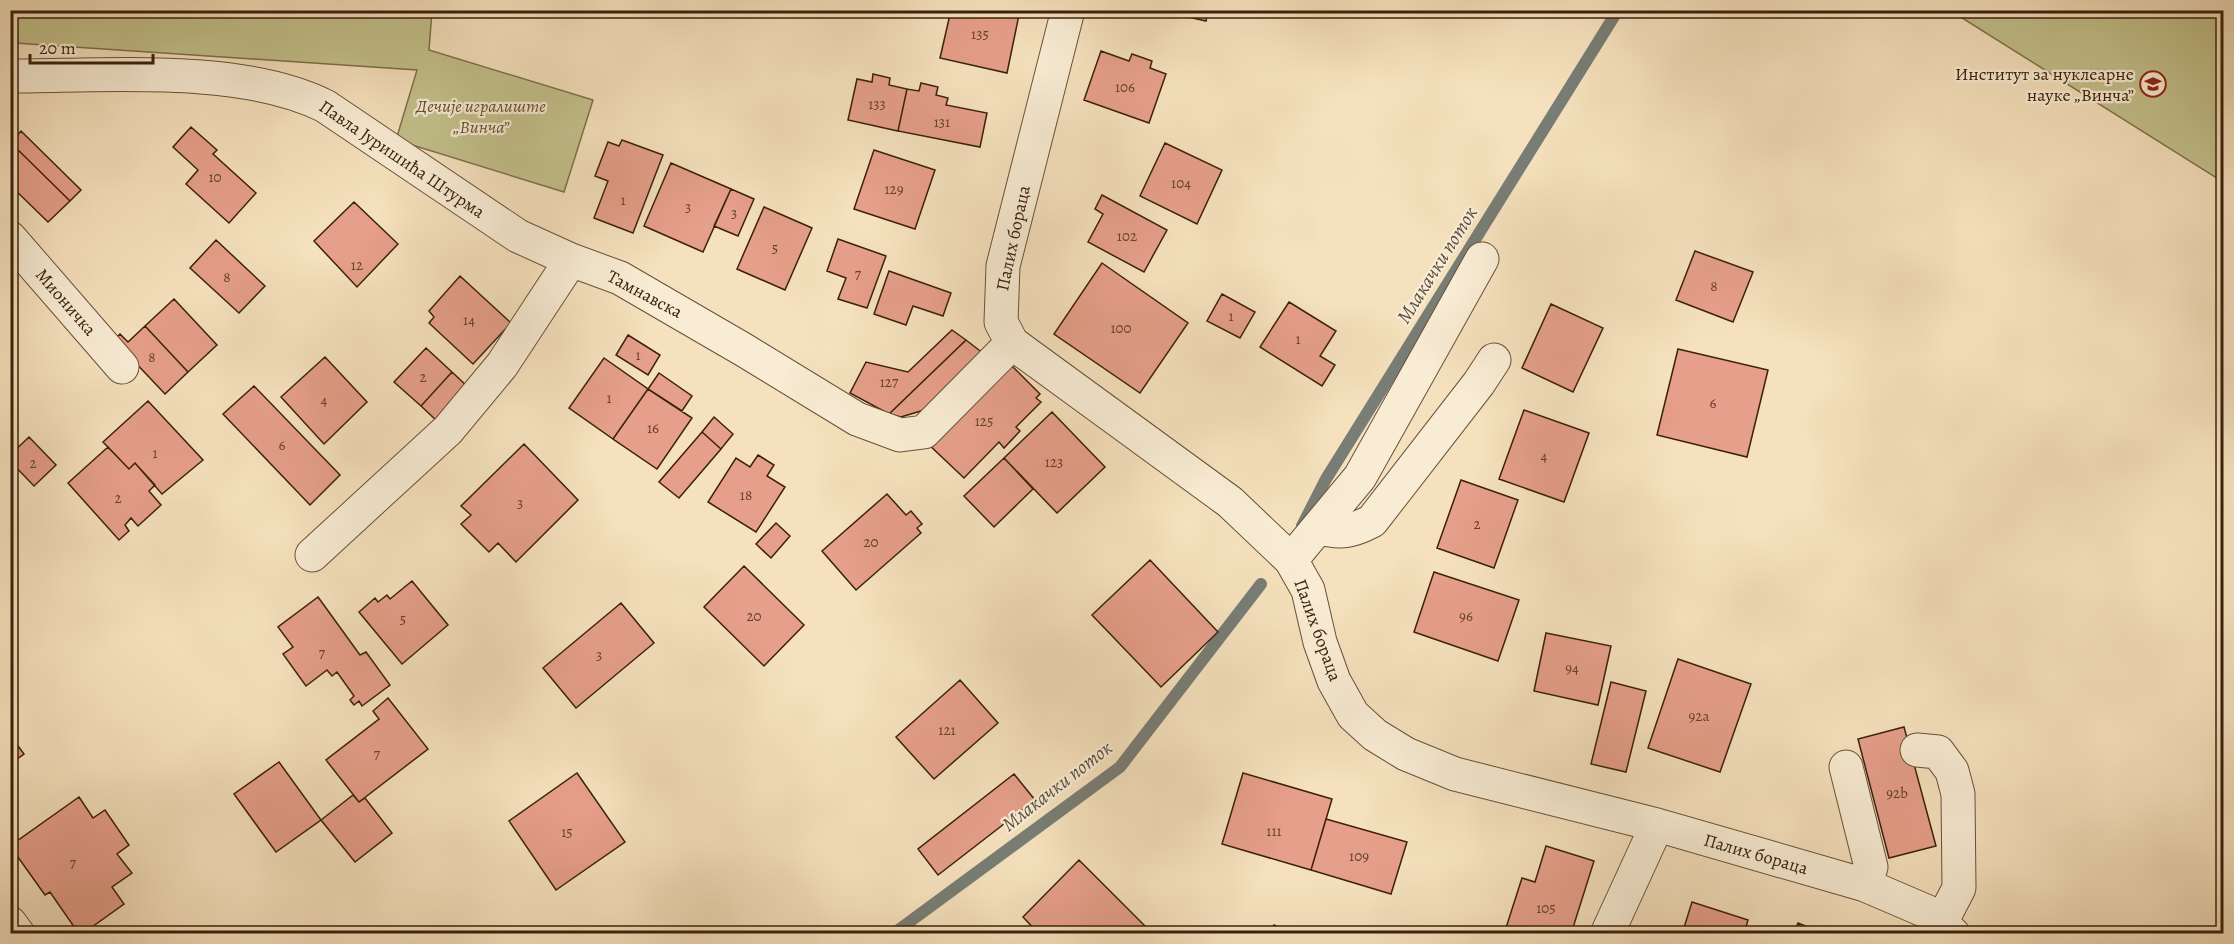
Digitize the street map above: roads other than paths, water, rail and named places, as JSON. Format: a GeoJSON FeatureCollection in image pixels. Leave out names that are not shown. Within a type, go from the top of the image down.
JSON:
{"type":"FeatureCollection","features":[{"type":"Feature","properties":{"kind":"street","name":"Палих бораца"},"geometry":{"type":"LineString","coordinates":[[1068,10],[1004,266],[1001,322],[1012,343],[1230,502],[1291,560],[1308,590],[1320,642],[1334,681],[1353,715],[1375,735],[1406,754],[1455,774],[1657,825],[1865,885],[1928,912],[1948,927]]}},
{"type":"Feature","properties":{"kind":"street","name":"Павла Јуришића Штурма"},"geometry":{"type":"LineString","coordinates":[[10,76],[156,76],[248,82],[303,95],[325,106],[518,236],[571,260]]}},
{"type":"Feature","properties":{"kind":"street","name":"Мионичка"},"geometry":{"type":"LineString","coordinates":[[10,238],[122,367]]}},
{"type":"Feature","properties":{"kind":"street"},"geometry":{"type":"LineString","coordinates":[[1291,560],[1320,528],[1360,477],[1482,259]]}},
{"type":"Feature","properties":{"kind":"street","name":"Тамнавска"},"geometry":{"type":"LineString","coordinates":[[571,260],[620,278],[856,419],[900,435],[924,432],[1012,343]]}},
{"type":"Feature","properties":{"kind":"street"},"geometry":{"type":"LineString","coordinates":[[312,555],[448,430],[502,365],[571,260]]}},
{"type":"Feature","properties":{"kind":"street"},"geometry":{"type":"LineString","coordinates":[[1320,528],[1338,532],[1354,530],[1372,521],[1494,360]]}},
{"type":"Feature","properties":{"kind":"street"},"geometry":{"type":"LineString","coordinates":[[1917,750],[1938,753],[1952,771],[1958,794],[1959,888],[1948,927]]}},
{"type":"Feature","properties":{"kind":"street"},"geometry":{"type":"LineString","coordinates":[[1846,767],[1871,867],[1865,885]]}},
{"type":"Feature","properties":{"kind":"street"},"geometry":{"type":"LineString","coordinates":[[1607,933],[1657,825]]}},
{"type":"Feature","properties":{"kind":"street"},"geometry":{"type":"LineString","coordinates":[[10,923],[18,933]]}},
{"type":"Feature","properties":{"kind":"waterway","name":"Млакачки поток"},"geometry":{"type":"LineString","coordinates":[[1302,526],[1326,479],[1618,10]]}},
{"type":"Feature","properties":{"kind":"waterway","name":"Млакачки поток"},"geometry":{"type":"LineString","coordinates":[[893,934],[1120,767],[1261,584]]}},
{"type":"Feature","properties":{"kind":"place","name":"Институт за нуклеарне науке „Винча”"},"geometry":{"type":"Point","coordinates":[2153,84]}},
{"type":"Feature","properties":{"kind":"park label","name":"Дечије игралиште „Винча”"},"geometry":{"type":"Point","coordinates":[481,116]}}]}
